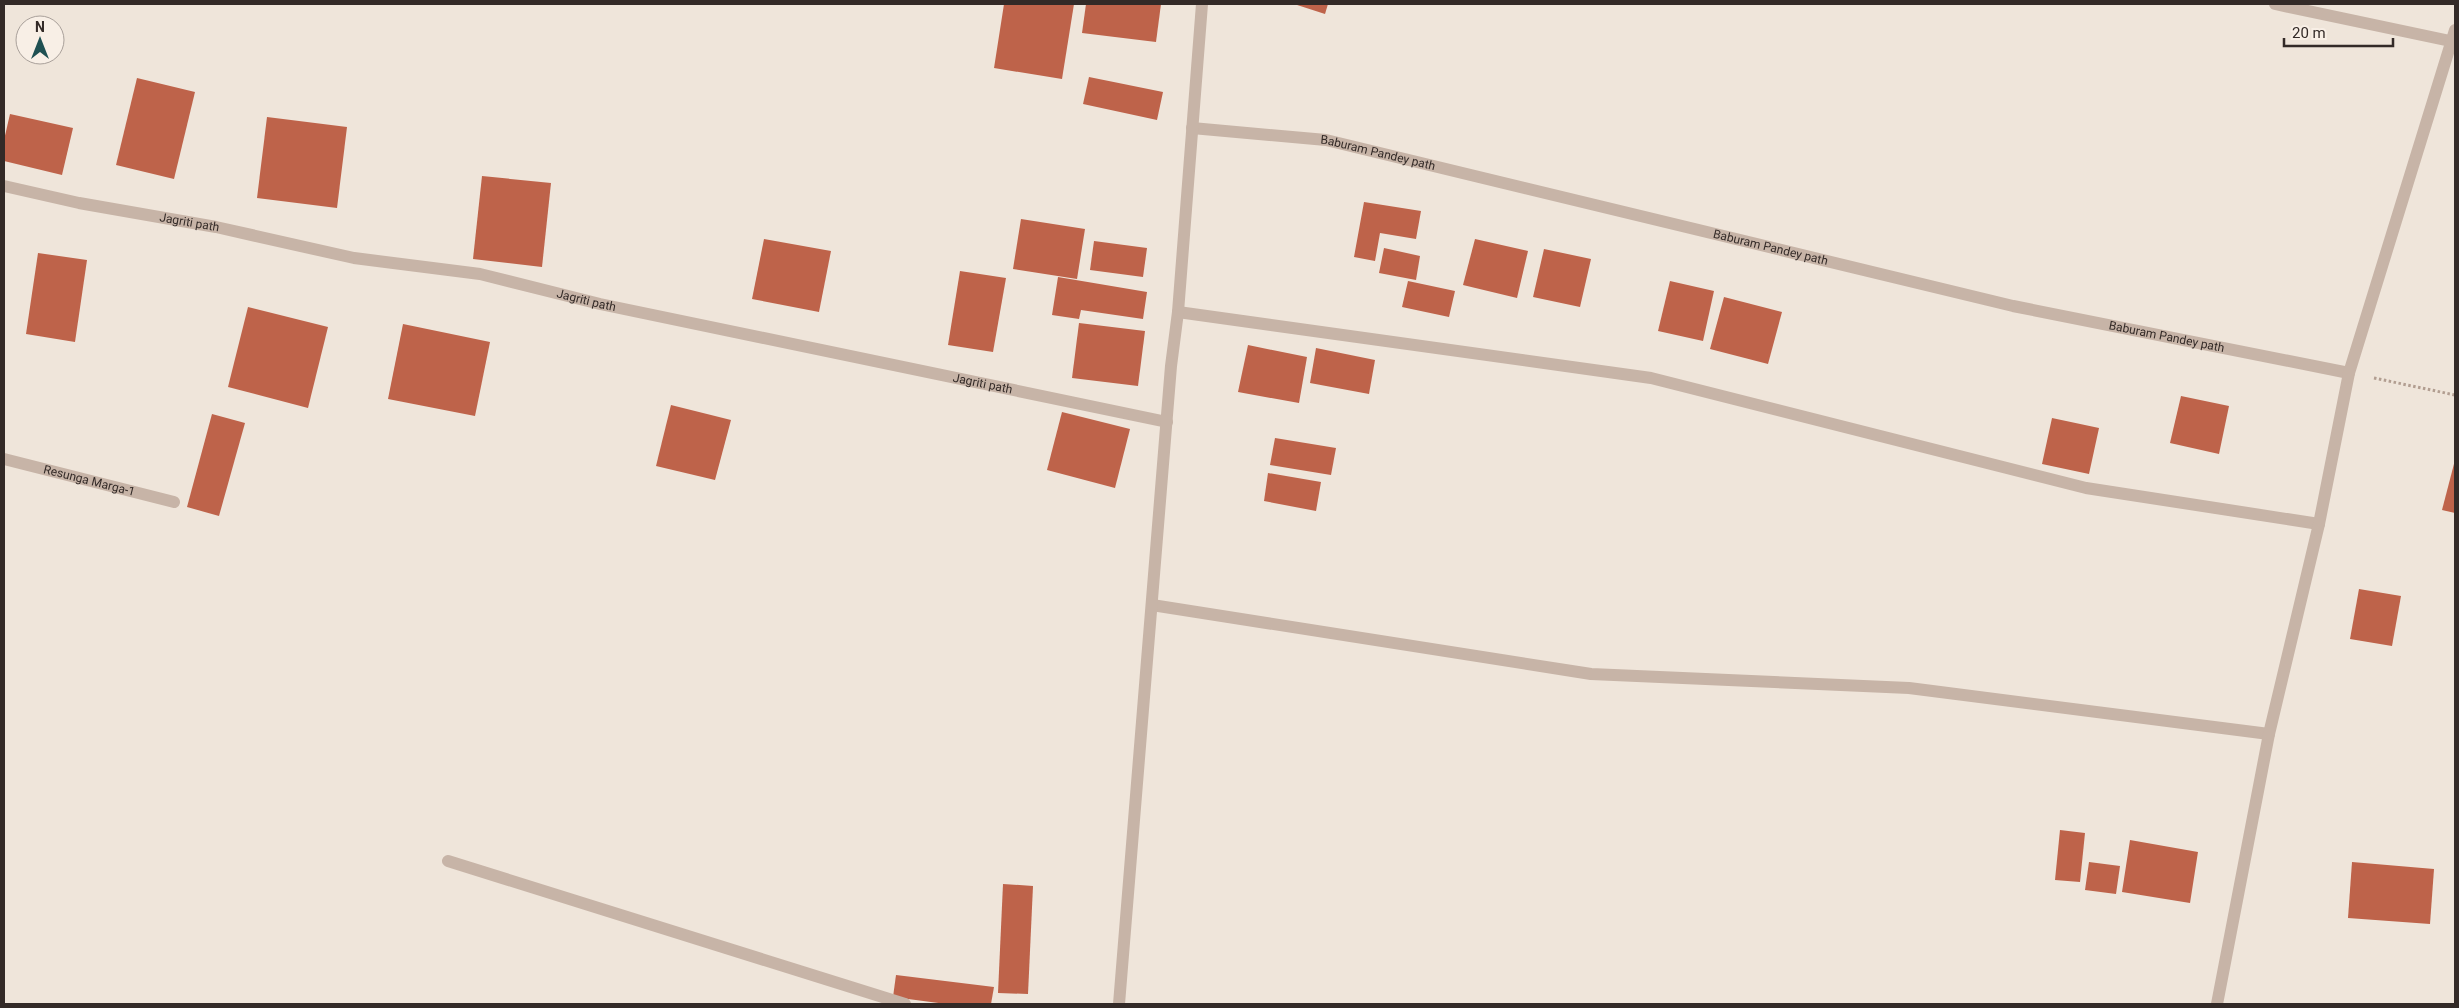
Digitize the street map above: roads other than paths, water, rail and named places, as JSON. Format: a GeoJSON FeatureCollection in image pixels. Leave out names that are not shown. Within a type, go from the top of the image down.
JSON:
{"type":"FeatureCollection","features":[{"type":"Feature","properties":{"kind":"street"},"geometry":{"type":"LineString","coordinates":[[1119,1004],[1167,422],[1178,312],[1202,4]]}},
{"type":"Feature","properties":{"kind":"street"},"geometry":{"type":"LineString","coordinates":[[2217,1004],[2269,734],[2319,524],[2349,373],[2454,38],[2274,4]]}},
{"type":"Feature","properties":{"kind":"street","name":"Baburam Pandey path"},"geometry":{"type":"LineString","coordinates":[[1192,128],[1326,140],[2012,306],[2349,373]]}},
{"type":"Feature","properties":{"kind":"street","name":"Jagriti path"},"geometry":{"type":"LineString","coordinates":[[4,186],[80,203],[216,228],[354,258],[480,274],[600,304],[1167,422]]}},
{"type":"Feature","properties":{"kind":"street"},"geometry":{"type":"LineString","coordinates":[[1178,312],[1651,378],[2086,488],[2319,524]]}},
{"type":"Feature","properties":{"kind":"street","name":"Resunga Marga-1"},"geometry":{"type":"LineString","coordinates":[[4,459],[174,502]]}},
{"type":"Feature","properties":{"kind":"street"},"geometry":{"type":"LineString","coordinates":[[1152,606],[1591,674],[1909,688],[2269,734]]}},
{"type":"Feature","properties":{"kind":"street"},"geometry":{"type":"LineString","coordinates":[[448,861],[905,1004]]}}]}
